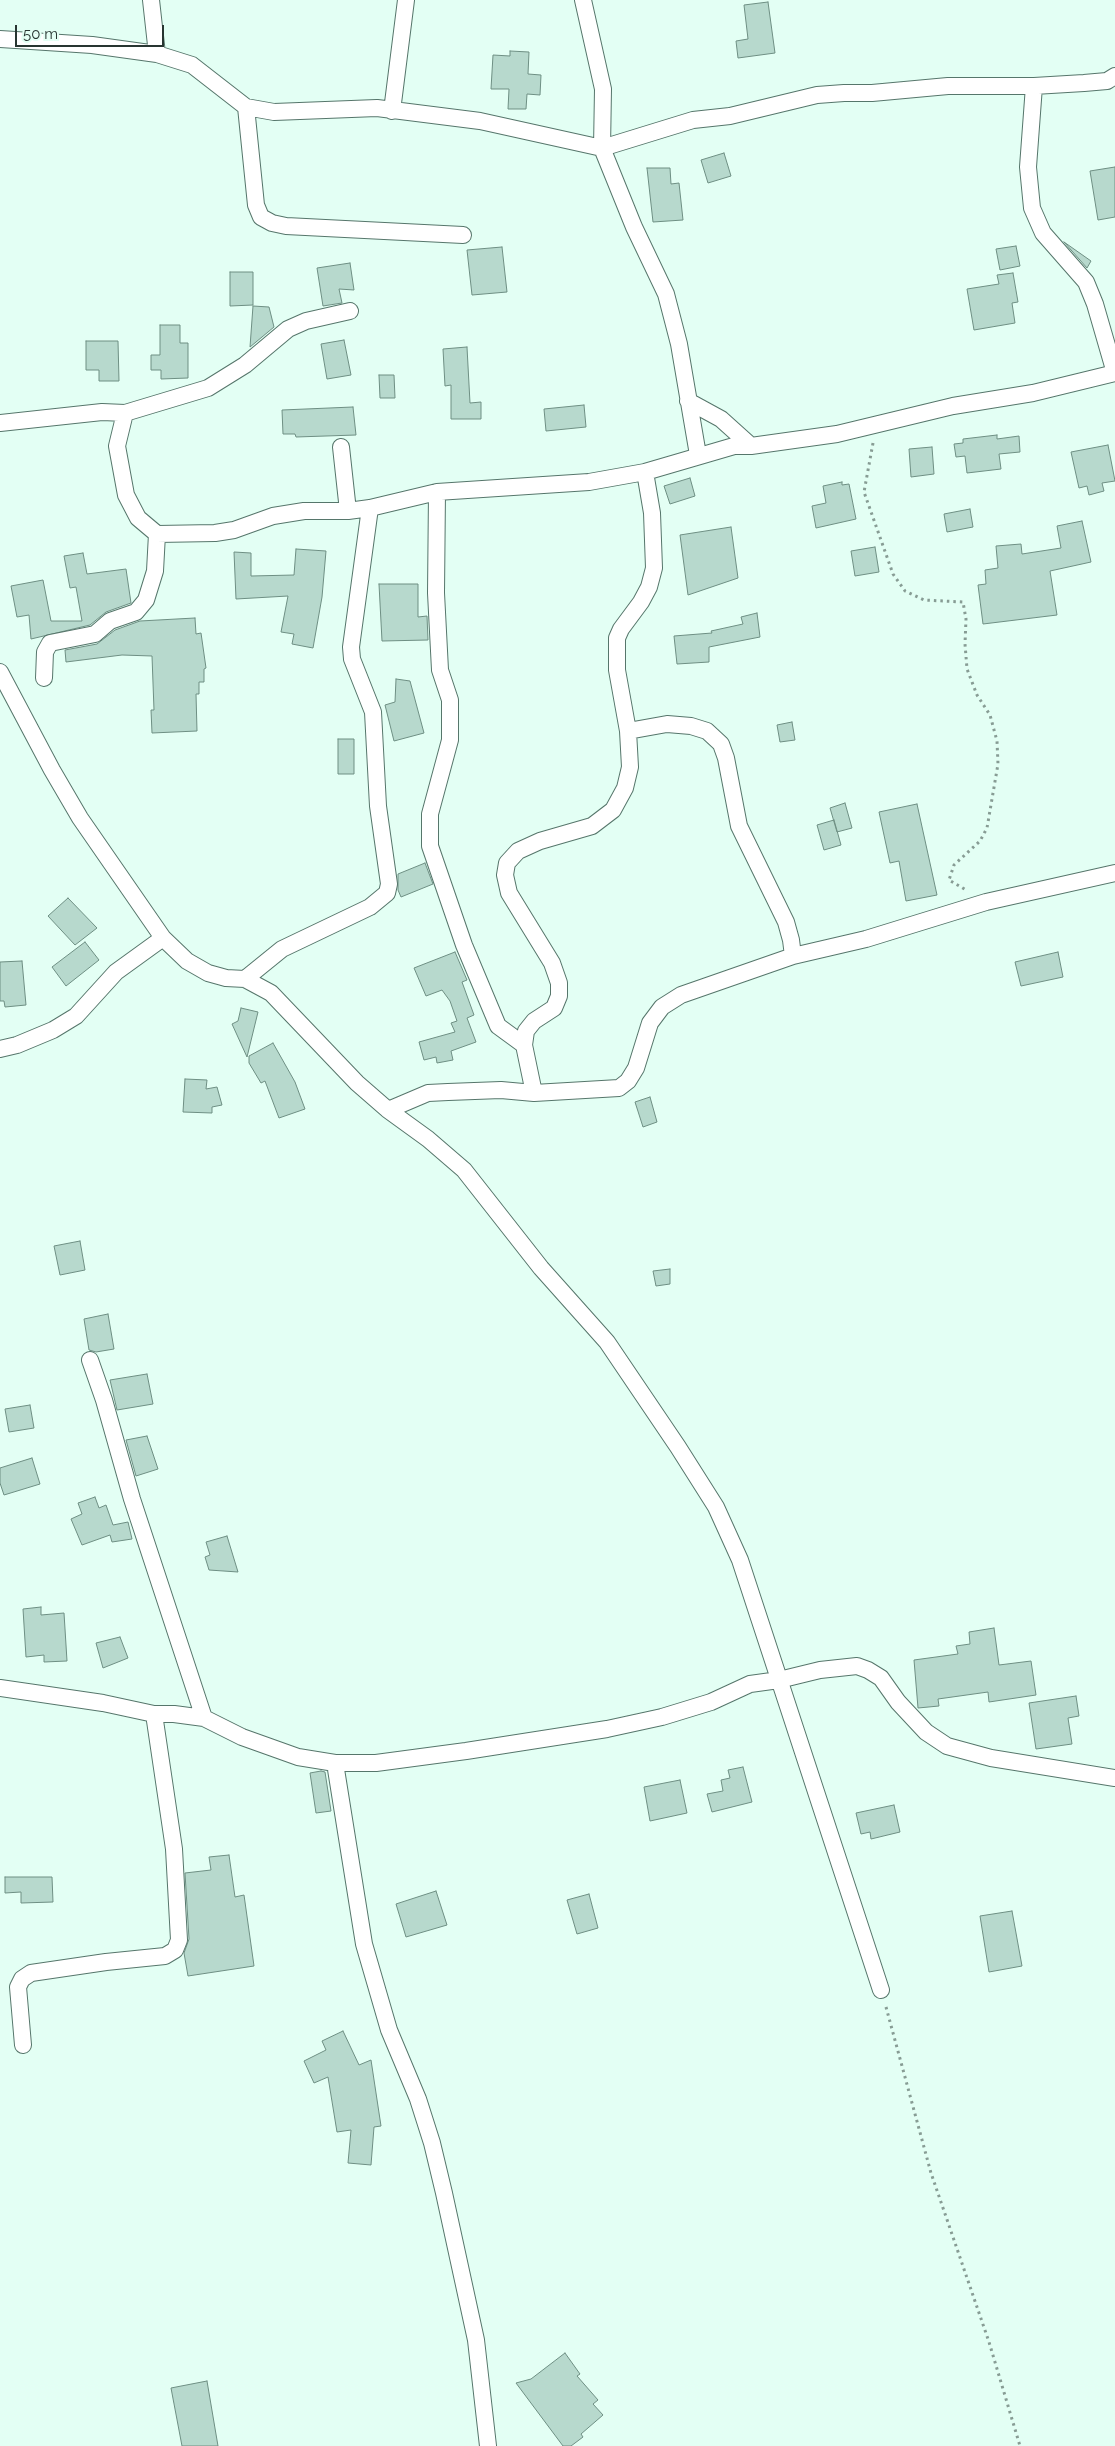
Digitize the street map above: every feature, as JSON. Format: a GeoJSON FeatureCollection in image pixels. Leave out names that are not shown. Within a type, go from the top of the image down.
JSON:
{"type":"FeatureCollection","features":[{"type":"Feature","properties":{"kind":"street"},"geometry":{"type":"LineString","coordinates":[[151,0],[157,54]]}},
{"type":"Feature","properties":{"kind":"street"},"geometry":{"type":"LineString","coordinates":[[392,111],[406,0]]}},
{"type":"Feature","properties":{"kind":"street"},"geometry":{"type":"LineString","coordinates":[[583,0],[603,89],[602,148],[634,227],[666,294],[679,344],[698,455]]}},
{"type":"Feature","properties":{"kind":"street"},"geometry":{"type":"LineString","coordinates":[[0,39],[92,46],[157,54],[192,65],[246,107],[274,112],[377,108],[480,121],[602,148],[693,120],[730,116],[817,96],[881,93],[948,86],[1034,86],[1106,81],[1115,76]]}},
{"type":"Feature","properties":{"kind":"street"},"geometry":{"type":"LineString","coordinates":[[125,413],[117,446],[126,495],[138,518],[157,534],[215,533],[234,530],[273,516],[296,512],[348,511],[370,508],[437,492],[464,489],[552,486],[645,472],[734,446],[751,446],[837,434],[953,406],[1033,393],[1115,373],[1095,304],[1086,282],[1044,233],[1032,208],[1028,167],[1034,86]]}},
{"type":"Feature","properties":{"kind":"street"},"geometry":{"type":"LineString","coordinates":[[246,107],[256,205],[261,217],[272,223],[286,226],[463,235]]}},
{"type":"Feature","properties":{"kind":"street"},"geometry":{"type":"LineString","coordinates":[[0,423],[102,412],[125,413],[208,388],[245,364],[288,329],[306,321],[350,311]]}},
{"type":"Feature","properties":{"kind":"street"},"geometry":{"type":"LineString","coordinates":[[688,401],[721,419],[751,446]]}},
{"type":"Feature","properties":{"kind":"street"},"geometry":{"type":"LineString","coordinates":[[340,447],[348,511]]}},
{"type":"Feature","properties":{"kind":"street"},"geometry":{"type":"LineString","coordinates":[[534,1093],[524,1045],[526,1031],[534,1021],[554,1008],[559,996],[559,983],[552,963],[509,893],[505,875],[507,863],[518,851],[540,841],[592,826],[613,810],[625,788],[630,767],[628,731],[617,670],[617,638],[649,587],[654,568],[652,513],[645,472]]}},
{"type":"Feature","properties":{"kind":"street"},"geometry":{"type":"LineString","coordinates":[[437,492],[436,593],[440,670],[450,700],[450,740],[430,814],[430,846],[464,945],[498,1026],[524,1045]]}},
{"type":"Feature","properties":{"kind":"street"},"geometry":{"type":"LineString","coordinates":[[245,978],[282,949],[370,907],[386,893],[388,884],[378,806],[373,712],[352,659],[350,647],[370,508]]}},
{"type":"Feature","properties":{"kind":"street"},"geometry":{"type":"LineString","coordinates":[[44,678],[44,652],[50,643],[95,634],[110,621],[136,612],[146,600],[155,571],[157,534]]}},
{"type":"Feature","properties":{"kind":"street"},"geometry":{"type":"LineString","coordinates":[[0,672],[80,818],[163,938],[188,961],[208,973],[226,978],[245,978],[272,993],[357,1082],[388,1110],[428,1139],[464,1170],[541,1268],[618,1358],[716,1507],[740,1560],[881,1990]]}},
{"type":"Feature","properties":{"kind":"street"},"geometry":{"type":"LineString","coordinates":[[628,731],[666,724],[691,726],[707,731],[721,744],[726,758],[739,826],[786,922],[792,940],[793,956]]}},
{"type":"Feature","properties":{"kind":"street"},"geometry":{"type":"LineString","coordinates":[[388,1110],[428,1094],[501,1090],[534,1093],[619,1088],[628,1081],[636,1068],[650,1023],[662,1007],[681,995],[793,956],[866,939],[986,902],[1115,873]]}},
{"type":"Feature","properties":{"kind":"street"},"geometry":{"type":"LineString","coordinates":[[0,1049],[17,1045],[53,1030],[76,1016],[116,972],[163,938]]}},
{"type":"Feature","properties":{"kind":"street"},"geometry":{"type":"LineString","coordinates":[[90,1360],[104,1400],[132,1499],[204,1718]]}},
{"type":"Feature","properties":{"kind":"street"},"geometry":{"type":"LineString","coordinates":[[0,1688],[103,1703],[154,1714],[174,1714],[204,1718],[242,1738],[298,1757],[335,1763],[376,1763],[466,1752],[607,1729],[662,1717],[712,1702],[750,1684],[779,1680],[820,1670],[857,1666],[881,1678],[898,1702],[926,1732],[947,1746],[991,1758],[1115,1778]]}},
{"type":"Feature","properties":{"kind":"street"},"geometry":{"type":"LineString","coordinates":[[24,2045],[18,1988],[22,1980],[31,1973],[165,1956],[174,1950],[179,1940],[174,1849],[154,1714]]}},
{"type":"Feature","properties":{"kind":"street"},"geometry":{"type":"LineString","coordinates":[[335,1763],[364,1944],[389,2030],[418,2099],[432,2143],[444,2193],[476,2340],[488,2446]]}},
{"type":"Feature","properties":{"kind":"path"},"geometry":{"type":"LineString","coordinates":[[876,425],[864,492],[893,574],[906,591],[924,600],[963,602],[966,620],[967,669],[977,695],[990,715],[997,741],[998,764],[987,828],[980,841],[954,864],[950,880],[986,902]]}},
{"type":"Feature","properties":{"kind":"path"},"geometry":{"type":"LineString","coordinates":[[881,1990],[931,2173],[989,2342],[1020,2446]]}},
{"type":"Feature","properties":{"kind":"building"},"geometry":{"type":"Polygon","coordinates":[[[768,2],[775,53],[738,58],[736,41],[748,39],[744,5],[768,2]]]}},
{"type":"Feature","properties":{"kind":"building"},"geometry":{"type":"Polygon","coordinates":[[[510,51],[529,52],[528,74],[541,75],[540,95],[527,94],[526,109],[508,109],[509,89],[491,89],[493,55],[510,56],[510,51]]]}},
{"type":"Feature","properties":{"kind":"building"},"geometry":{"type":"Polygon","coordinates":[[[724,153],[731,176],[708,183],[701,160],[724,153]]]}},
{"type":"Feature","properties":{"kind":"building"},"geometry":{"type":"Polygon","coordinates":[[[1115,167],[1115,217],[1098,220],[1090,171],[1115,167]]]}},
{"type":"Feature","properties":{"kind":"building"},"geometry":{"type":"Polygon","coordinates":[[[647,168],[670,168],[671,184],[679,183],[683,220],[653,222],[647,168]]]}},
{"type":"Feature","properties":{"kind":"building"},"geometry":{"type":"Polygon","coordinates":[[[1064,242],[1091,261],[1087,268],[1064,242]]]}},
{"type":"Feature","properties":{"kind":"building"},"geometry":{"type":"Polygon","coordinates":[[[1016,246],[1020,266],[1000,270],[996,249],[1016,246]]]}},
{"type":"Feature","properties":{"kind":"building"},"geometry":{"type":"Polygon","coordinates":[[[502,247],[507,292],[472,295],[467,250],[502,247]]]}},
{"type":"Feature","properties":{"kind":"building"},"geometry":{"type":"Polygon","coordinates":[[[350,263],[354,290],[339,289],[342,303],[323,306],[317,268],[350,263]]]}},
{"type":"Feature","properties":{"kind":"building"},"geometry":{"type":"Polygon","coordinates":[[[230,272],[253,272],[253,305],[230,306],[230,272]]]}},
{"type":"Feature","properties":{"kind":"building"},"geometry":{"type":"Polygon","coordinates":[[[1013,273],[1018,302],[1012,303],[1015,323],[974,330],[967,289],[999,284],[997,275],[1013,273]]]}},
{"type":"Feature","properties":{"kind":"building"},"geometry":{"type":"Polygon","coordinates":[[[253,306],[269,307],[274,327],[250,347],[253,306]]]}},
{"type":"Feature","properties":{"kind":"building"},"geometry":{"type":"Polygon","coordinates":[[[160,325],[180,325],[180,343],[188,343],[188,378],[161,379],[161,370],[151,370],[151,355],[160,355],[160,325]]]}},
{"type":"Feature","properties":{"kind":"building"},"geometry":{"type":"Polygon","coordinates":[[[344,340],[351,375],[327,379],[321,344],[344,340]]]}},
{"type":"Feature","properties":{"kind":"building"},"geometry":{"type":"Polygon","coordinates":[[[86,341],[118,341],[119,381],[99,381],[99,370],[86,370],[86,341]]]}},
{"type":"Feature","properties":{"kind":"building"},"geometry":{"type":"Polygon","coordinates":[[[467,347],[470,403],[481,402],[481,419],[451,419],[451,385],[445,386],[443,349],[467,347]]]}},
{"type":"Feature","properties":{"kind":"building"},"geometry":{"type":"Polygon","coordinates":[[[379,375],[394,375],[395,398],[380,398],[379,375]]]}},
{"type":"Feature","properties":{"kind":"building"},"geometry":{"type":"Polygon","coordinates":[[[584,405],[586,427],[546,431],[544,409],[584,405]]]}},
{"type":"Feature","properties":{"kind":"building"},"geometry":{"type":"Polygon","coordinates":[[[353,407],[356,435],[296,437],[295,434],[283,434],[282,410],[353,407]]]}},
{"type":"Feature","properties":{"kind":"building"},"geometry":{"type":"Polygon","coordinates":[[[997,435],[997,439],[1019,436],[1020,452],[999,454],[1001,469],[967,473],[965,456],[956,457],[954,444],[963,443],[963,439],[997,435]]]}},
{"type":"Feature","properties":{"kind":"building"},"geometry":{"type":"Polygon","coordinates":[[[1108,445],[1115,481],[1102,483],[1104,491],[1089,495],[1087,486],[1079,488],[1071,452],[1108,445]]]}},
{"type":"Feature","properties":{"kind":"building"},"geometry":{"type":"Polygon","coordinates":[[[932,447],[934,474],[911,477],[909,449],[932,447]]]}},
{"type":"Feature","properties":{"kind":"building"},"geometry":{"type":"Polygon","coordinates":[[[690,478],[695,496],[670,504],[664,486],[690,478]]]}},
{"type":"Feature","properties":{"kind":"building"},"geometry":{"type":"Polygon","coordinates":[[[842,482],[842,485],[849,484],[856,519],[816,528],[812,506],[826,503],[823,486],[842,482]]]}},
{"type":"Feature","properties":{"kind":"building"},"geometry":{"type":"Polygon","coordinates":[[[970,509],[973,527],[947,532],[944,514],[970,509]]]}},
{"type":"Feature","properties":{"kind":"building"},"geometry":{"type":"Polygon","coordinates":[[[1082,521],[1091,562],[1050,571],[1057,615],[983,624],[978,585],[986,584],[985,570],[998,568],[996,546],[1021,544],[1022,554],[1061,548],[1057,526],[1082,521]]]}},
{"type":"Feature","properties":{"kind":"building"},"geometry":{"type":"Polygon","coordinates":[[[731,527],[738,578],[688,595],[680,535],[731,527]]]}},
{"type":"Feature","properties":{"kind":"building"},"geometry":{"type":"Polygon","coordinates":[[[875,547],[879,572],[855,576],[851,551],[875,547]]]}},
{"type":"Feature","properties":{"kind":"building"},"geometry":{"type":"Polygon","coordinates":[[[296,549],[326,551],[322,597],[313,648],[292,644],[294,634],[281,632],[288,596],[236,599],[234,552],[251,553],[251,576],[294,575],[296,549]]]}},
{"type":"Feature","properties":{"kind":"building"},"geometry":{"type":"Polygon","coordinates":[[[83,553],[87,574],[126,569],[131,603],[106,612],[90,625],[31,639],[29,615],[17,617],[11,586],[43,580],[51,621],[82,621],[76,587],[70,588],[64,556],[83,553]]]}},
{"type":"Feature","properties":{"kind":"building"},"geometry":{"type":"Polygon","coordinates":[[[379,584],[418,584],[418,617],[427,616],[428,640],[382,641],[379,584]]]}},
{"type":"Feature","properties":{"kind":"building"},"geometry":{"type":"Polygon","coordinates":[[[757,613],[760,637],[709,647],[709,662],[677,664],[674,636],[712,633],[711,631],[743,624],[741,617],[757,613]]]}},
{"type":"Feature","properties":{"kind":"building"},"geometry":{"type":"Polygon","coordinates":[[[195,618],[196,634],[201,633],[206,668],[204,669],[204,682],[199,682],[199,694],[196,694],[197,731],[152,733],[151,710],[154,710],[152,656],[122,655],[66,662],[65,650],[97,644],[115,630],[140,621],[195,618]]]}},
{"type":"Feature","properties":{"kind":"building"},"geometry":{"type":"Polygon","coordinates":[[[396,679],[410,681],[424,733],[394,741],[385,705],[395,702],[396,679]]]}},
{"type":"Feature","properties":{"kind":"building"},"geometry":{"type":"Polygon","coordinates":[[[792,722],[795,740],[780,742],[777,725],[792,722]]]}},
{"type":"Feature","properties":{"kind":"building"},"geometry":{"type":"Polygon","coordinates":[[[338,739],[354,739],[354,774],[338,774],[338,739]]]}},
{"type":"Feature","properties":{"kind":"building"},"geometry":{"type":"Polygon","coordinates":[[[845,803],[852,828],[837,832],[830,808],[845,803]]]}},
{"type":"Feature","properties":{"kind":"building"},"geometry":{"type":"Polygon","coordinates":[[[917,804],[937,895],[906,901],[899,861],[890,863],[879,812],[917,804]]]}},
{"type":"Feature","properties":{"kind":"building"},"geometry":{"type":"Polygon","coordinates":[[[834,820],[841,845],[824,850],[817,825],[834,820]]]}},
{"type":"Feature","properties":{"kind":"building"},"geometry":{"type":"Polygon","coordinates":[[[425,863],[433,884],[401,897],[398,890],[398,874],[425,863]]]}},
{"type":"Feature","properties":{"kind":"building"},"geometry":{"type":"Polygon","coordinates":[[[68,898],[97,928],[75,945],[48,916],[68,898]]]}},
{"type":"Feature","properties":{"kind":"building"},"geometry":{"type":"Polygon","coordinates":[[[85,942],[99,960],[66,986],[52,967],[85,942]]]}},
{"type":"Feature","properties":{"kind":"building"},"geometry":{"type":"Polygon","coordinates":[[[455,952],[467,980],[462,982],[474,1015],[467,1018],[476,1042],[451,1051],[453,1060],[437,1063],[436,1057],[424,1060],[419,1042],[455,1032],[451,1023],[457,1021],[450,1001],[442,990],[426,996],[414,968],[455,952]]]}},
{"type":"Feature","properties":{"kind":"building"},"geometry":{"type":"Polygon","coordinates":[[[1058,952],[1063,977],[1021,986],[1015,962],[1058,952]]]}},
{"type":"Feature","properties":{"kind":"building"},"geometry":{"type":"Polygon","coordinates":[[[22,961],[26,1005],[5,1007],[4,1001],[0,1001],[0,962],[22,961]]]}},
{"type":"Feature","properties":{"kind":"building"},"geometry":{"type":"Polygon","coordinates":[[[241,1008],[258,1012],[247,1057],[232,1024],[238,1021],[241,1008]]]}},
{"type":"Feature","properties":{"kind":"building"},"geometry":{"type":"Polygon","coordinates":[[[273,1043],[295,1082],[305,1109],[279,1118],[265,1081],[261,1083],[249,1063],[249,1056],[273,1043]]]}},
{"type":"Feature","properties":{"kind":"building"},"geometry":{"type":"Polygon","coordinates":[[[185,1079],[207,1080],[206,1089],[217,1087],[222,1105],[212,1107],[212,1113],[183,1112],[185,1079]]]}},
{"type":"Feature","properties":{"kind":"building"},"geometry":{"type":"Polygon","coordinates":[[[650,1097],[657,1122],[643,1127],[635,1102],[650,1097]]]}},
{"type":"Feature","properties":{"kind":"building"},"geometry":{"type":"Polygon","coordinates":[[[80,1241],[85,1270],[60,1275],[54,1246],[80,1241]]]}},
{"type":"Feature","properties":{"kind":"building"},"geometry":{"type":"Polygon","coordinates":[[[670,1269],[670,1284],[656,1286],[653,1271],[670,1269]]]}},
{"type":"Feature","properties":{"kind":"building"},"geometry":{"type":"Polygon","coordinates":[[[108,1314],[114,1349],[96,1352],[89,1350],[84,1319],[108,1314]]]}},
{"type":"Feature","properties":{"kind":"building"},"geometry":{"type":"Polygon","coordinates":[[[147,1374],[153,1404],[117,1410],[110,1380],[147,1374]]]}},
{"type":"Feature","properties":{"kind":"building"},"geometry":{"type":"Polygon","coordinates":[[[30,1405],[34,1428],[9,1432],[5,1409],[30,1405]]]}},
{"type":"Feature","properties":{"kind":"building"},"geometry":{"type":"Polygon","coordinates":[[[147,1436],[158,1469],[136,1476],[126,1440],[147,1436]]]}},
{"type":"Feature","properties":{"kind":"building"},"geometry":{"type":"Polygon","coordinates":[[[32,1458],[40,1484],[4,1495],[0,1483],[0,1468],[32,1458]]]}},
{"type":"Feature","properties":{"kind":"building"},"geometry":{"type":"Polygon","coordinates":[[[95,1497],[99,1508],[106,1505],[113,1525],[128,1522],[132,1539],[112,1542],[110,1535],[82,1545],[71,1519],[82,1514],[78,1503],[95,1497]]]}},
{"type":"Feature","properties":{"kind":"building"},"geometry":{"type":"Polygon","coordinates":[[[227,1536],[238,1572],[209,1570],[205,1557],[210,1555],[206,1542],[227,1536]]]}},
{"type":"Feature","properties":{"kind":"building"},"geometry":{"type":"Polygon","coordinates":[[[41,1607],[41,1615],[64,1613],[67,1661],[44,1662],[44,1655],[26,1657],[23,1609],[41,1607]]]}},
{"type":"Feature","properties":{"kind":"building"},"geometry":{"type":"Polygon","coordinates":[[[994,1628],[999,1665],[1031,1661],[1036,1695],[989,1702],[988,1692],[938,1699],[939,1706],[918,1708],[914,1660],[958,1654],[956,1646],[970,1644],[969,1632],[994,1628]]]}},
{"type":"Feature","properties":{"kind":"building"},"geometry":{"type":"Polygon","coordinates":[[[120,1637],[128,1658],[103,1668],[96,1643],[120,1637]]]}},
{"type":"Feature","properties":{"kind":"building"},"geometry":{"type":"Polygon","coordinates":[[[1076,1696],[1079,1716],[1068,1718],[1072,1744],[1036,1749],[1029,1703],[1076,1696]]]}},
{"type":"Feature","properties":{"kind":"building"},"geometry":{"type":"Polygon","coordinates":[[[743,1767],[752,1802],[712,1812],[707,1794],[723,1791],[721,1780],[730,1778],[728,1770],[743,1767]]]}},
{"type":"Feature","properties":{"kind":"building"},"geometry":{"type":"Polygon","coordinates":[[[325,1772],[331,1811],[316,1813],[310,1773],[325,1772]]]}},
{"type":"Feature","properties":{"kind":"building"},"geometry":{"type":"Polygon","coordinates":[[[680,1780],[687,1813],[650,1821],[644,1787],[680,1780]]]}},
{"type":"Feature","properties":{"kind":"building"},"geometry":{"type":"Polygon","coordinates":[[[894,1805],[900,1832],[871,1839],[870,1832],[861,1834],[856,1813],[894,1805]]]}},
{"type":"Feature","properties":{"kind":"building"},"geometry":{"type":"Polygon","coordinates":[[[229,1855],[235,1897],[244,1895],[254,1966],[188,1976],[184,1953],[189,1939],[185,1873],[211,1870],[209,1857],[229,1855]]]}},
{"type":"Feature","properties":{"kind":"building"},"geometry":{"type":"Polygon","coordinates":[[[5,1877],[52,1877],[53,1902],[21,1903],[21,1892],[5,1893],[5,1877]]]}},
{"type":"Feature","properties":{"kind":"building"},"geometry":{"type":"Polygon","coordinates":[[[436,1891],[447,1925],[406,1937],[396,1904],[436,1891]]]}},
{"type":"Feature","properties":{"kind":"building"},"geometry":{"type":"Polygon","coordinates":[[[589,1894],[598,1928],[577,1934],[567,1900],[589,1894]]]}},
{"type":"Feature","properties":{"kind":"building"},"geometry":{"type":"Polygon","coordinates":[[[1012,1911],[1022,1966],[989,1972],[980,1916],[1012,1911]]]}},
{"type":"Feature","properties":{"kind":"building"},"geometry":{"type":"Polygon","coordinates":[[[343,2031],[359,2065],[371,2060],[381,2126],[374,2127],[371,2165],[348,2163],[351,2130],[337,2132],[328,2077],[314,2083],[304,2061],[326,2050],[322,2041],[343,2031]]]}},
{"type":"Feature","properties":{"kind":"building"},"geometry":{"type":"Polygon","coordinates":[[[565,2353],[580,2374],[577,2376],[598,2400],[593,2404],[603,2415],[581,2434],[583,2437],[571,2446],[563,2446],[516,2383],[531,2379],[565,2353]]]}},
{"type":"Feature","properties":{"kind":"building"},"geometry":{"type":"Polygon","coordinates":[[[207,2381],[218,2446],[182,2446],[171,2388],[207,2381]]]}}]}
